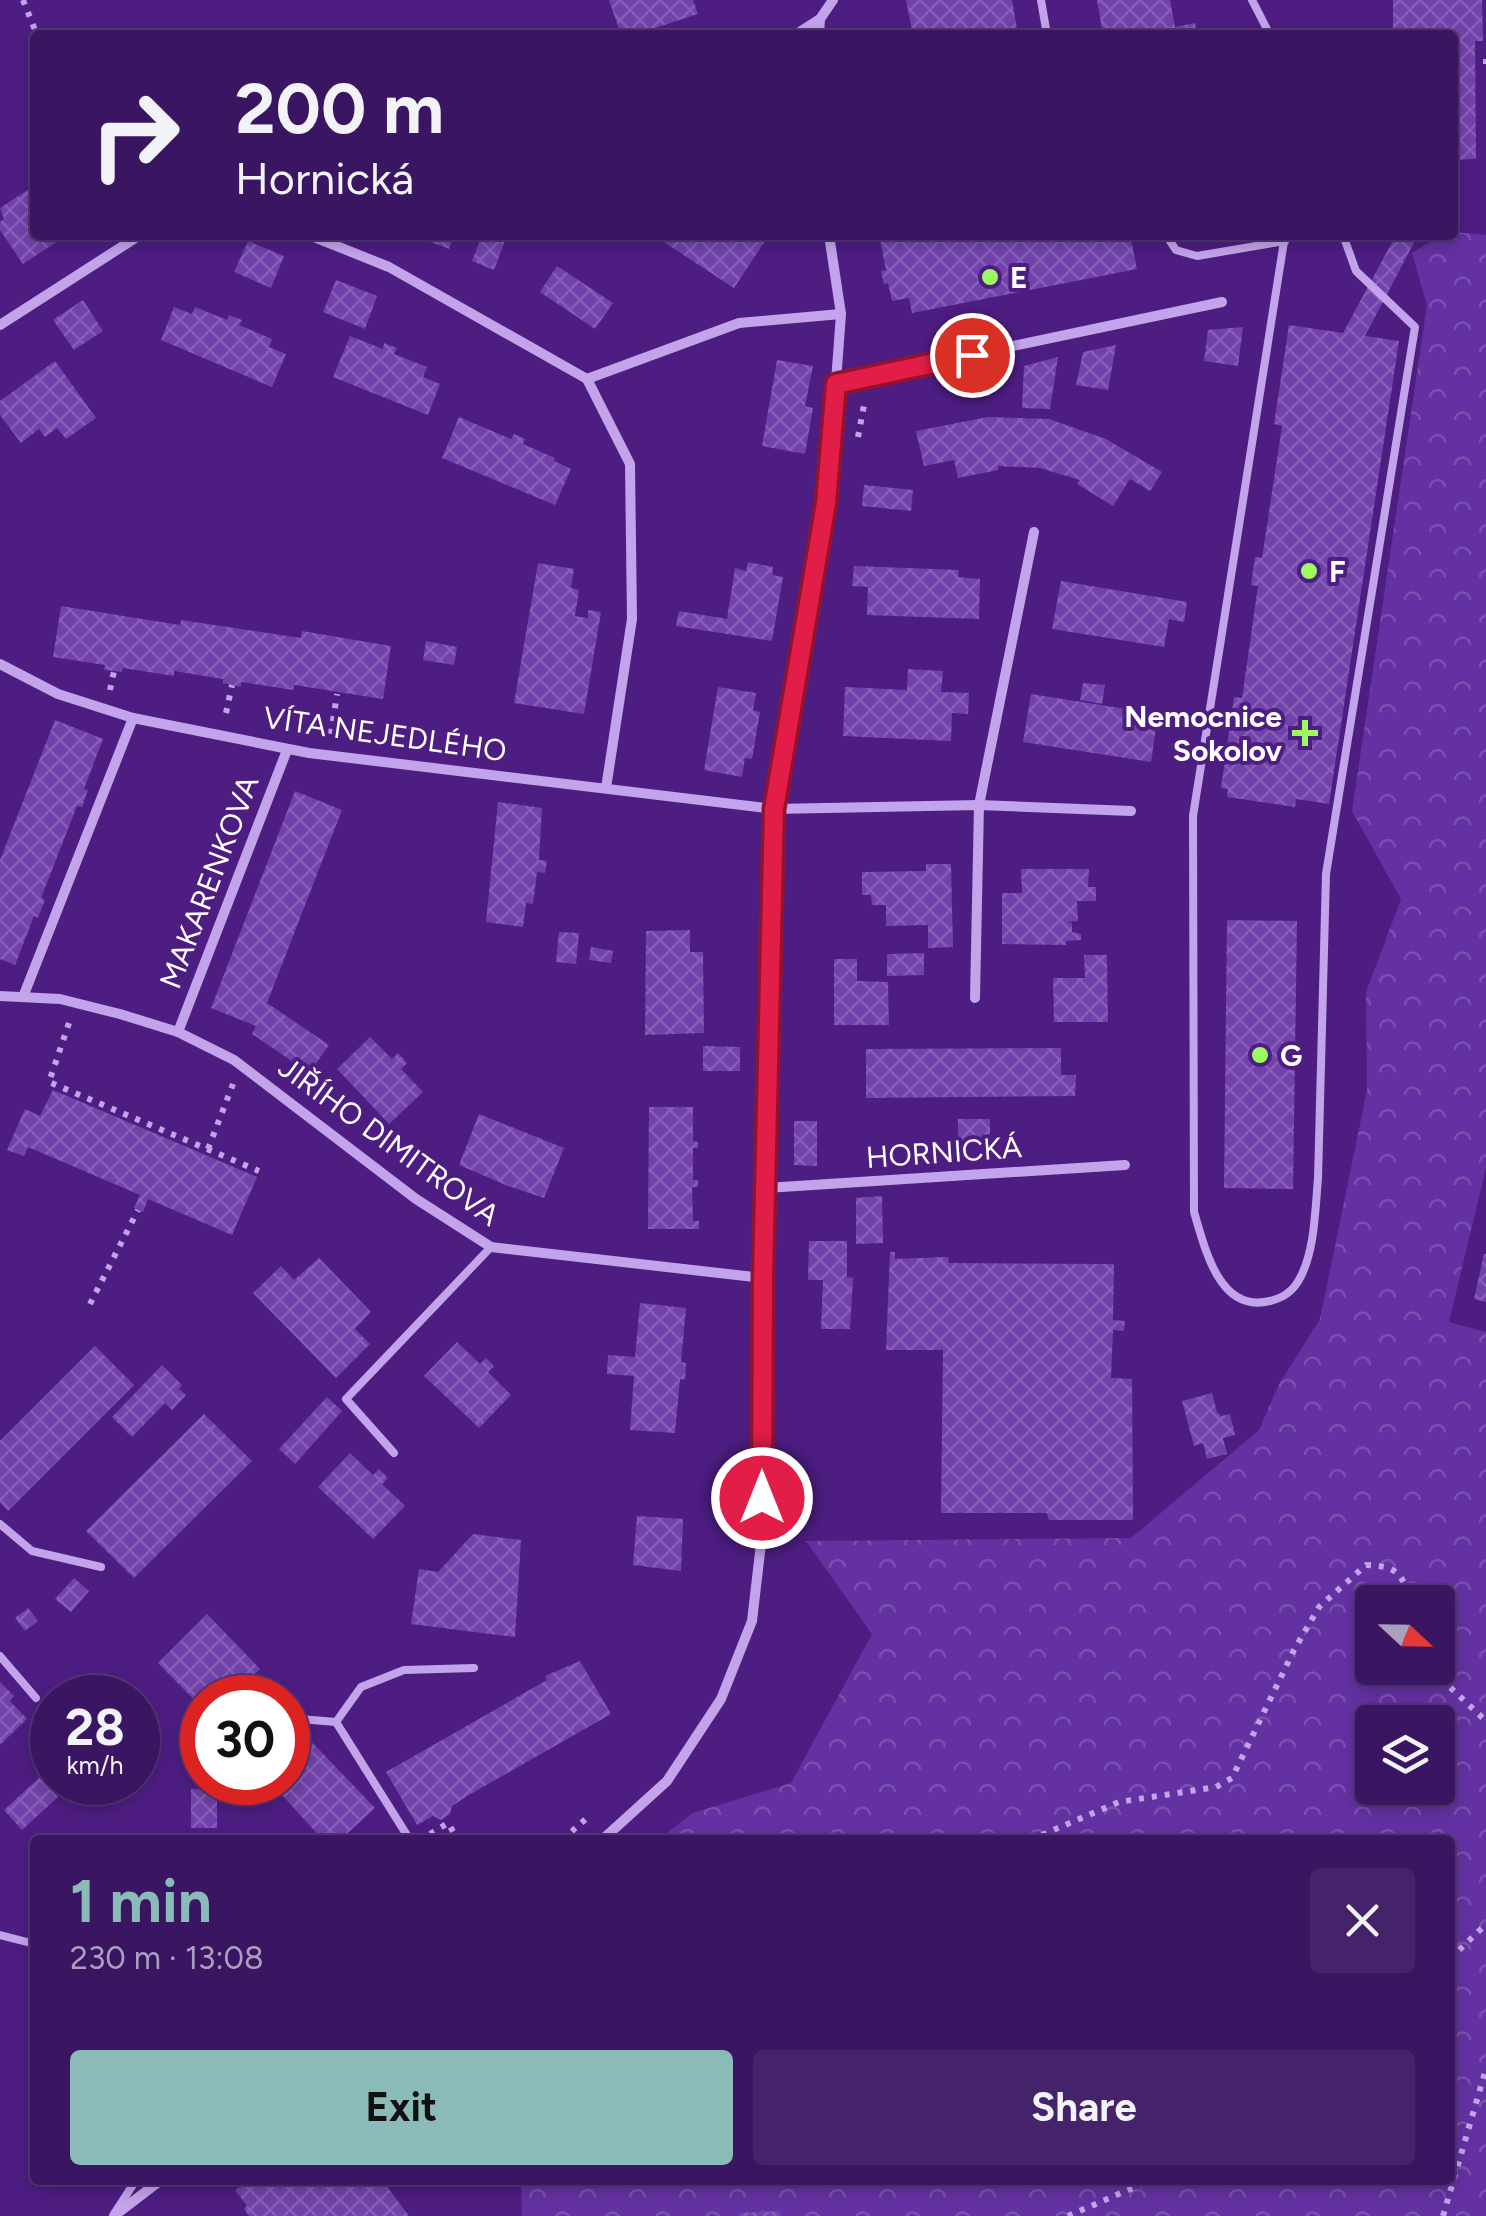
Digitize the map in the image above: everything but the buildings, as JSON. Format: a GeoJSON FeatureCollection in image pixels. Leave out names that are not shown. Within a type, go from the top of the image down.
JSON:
{"type":"FeatureCollection","features":[{"type":"Feature","properties":{"kind":"street"},"geometry":{"type":"LineString","coordinates":[[803,30],[820,19],[833,0]]}},
{"type":"Feature","properties":{"kind":"street"},"geometry":{"type":"LineString","coordinates":[[819,30],[820,19]]}},
{"type":"Feature","properties":{"kind":"street"},"geometry":{"type":"LineString","coordinates":[[0,325],[132,240]]}},
{"type":"Feature","properties":{"kind":"street"},"geometry":{"type":"LineString","coordinates":[[321,240],[388,267],[587,379],[630,464],[632,619],[606,788]]}},
{"type":"Feature","properties":{"kind":"street"},"geometry":{"type":"LineString","coordinates":[[607,1835],[666,1781],[721,1699],[752,1620],[762,1535],[763,1278],[774,809],[826,503],[841,314],[830,240]]}},
{"type":"Feature","properties":{"kind":"street"},"geometry":{"type":"LineString","coordinates":[[836,384],[1222,302]]}},
{"type":"Feature","properties":{"kind":"street"},"geometry":{"type":"LineString","coordinates":[[587,379],[738,324],[841,314]]}},
{"type":"Feature","properties":{"kind":"street"},"geometry":{"type":"LineString","coordinates":[[975,998],[979,805],[1034,532]]}},
{"type":"Feature","properties":{"kind":"street","name":"VÍTA NEJEDLÉHO"},"geometry":{"type":"LineString","coordinates":[[0,664],[58,694],[133,718],[287,750],[774,809]]}},
{"type":"Feature","properties":{"kind":"street"},"geometry":{"type":"LineString","coordinates":[[24,998],[133,718]]}},
{"type":"Feature","properties":{"kind":"street","name":"MAKARENKOVA"},"geometry":{"type":"LineString","coordinates":[[178,1032],[287,750]]}},
{"type":"Feature","properties":{"kind":"street"},"geometry":{"type":"LineString","coordinates":[[774,809],[979,805],[1131,810]]}},
{"type":"Feature","properties":{"kind":"street","name":"JIŘÍHO DIMITROVA"},"geometry":{"type":"LineString","coordinates":[[0,996],[76,1003],[178,1032],[241,1064],[416,1198],[491,1247],[763,1278]]}},
{"type":"Feature","properties":{"kind":"street","name":"HORNICKÁ"},"geometry":{"type":"LineString","coordinates":[[766,1188],[1125,1165]]}},
{"type":"Feature","properties":{"kind":"street"},"geometry":{"type":"LineString","coordinates":[[114,2216],[154,2185]]}},
{"type":"Feature","properties":{"kind":"lane"},"geometry":{"type":"LineString","coordinates":[[1041,0],[1045,30]]}},
{"type":"Feature","properties":{"kind":"lane"},"geometry":{"type":"LineString","coordinates":[[1252,0],[1267,30]]}},
{"type":"Feature","properties":{"kind":"lane"},"geometry":{"type":"LineString","coordinates":[[1169,240],[1176,250],[1197,256],[1274,240]]}},
{"type":"Feature","properties":{"kind":"lane"},"geometry":{"type":"LineString","coordinates":[[1284,240],[1192,816],[1194,1212],[1211,1266],[1224,1286],[1238,1299],[1256,1303],[1288,1293],[1301,1278],[1313,1229],[1318,1179],[1326,874],[1415,327],[1356,271],[1345,240]]}},
{"type":"Feature","properties":{"kind":"lane"},"geometry":{"type":"LineString","coordinates":[[394,1453],[346,1400],[491,1247]]}},
{"type":"Feature","properties":{"kind":"lane"},"geometry":{"type":"LineString","coordinates":[[0,1524],[32,1551],[101,1567]]}},
{"type":"Feature","properties":{"kind":"lane"},"geometry":{"type":"LineString","coordinates":[[0,1656],[30,1691]]}},
{"type":"Feature","properties":{"kind":"lane"},"geometry":{"type":"LineString","coordinates":[[336,1722],[361,1687],[404,1670],[474,1668]]}},
{"type":"Feature","properties":{"kind":"lane"},"geometry":{"type":"LineString","coordinates":[[310,1720],[336,1722]]}},
{"type":"Feature","properties":{"kind":"lane"},"geometry":{"type":"LineString","coordinates":[[336,1722],[407,1835]]}},
{"type":"Feature","properties":{"kind":"lane"},"geometry":{"type":"LineString","coordinates":[[0,1935],[30,1943]]}},
{"type":"Feature","properties":{"kind":"lane"},"geometry":{"type":"LineString","coordinates":[[114,2216],[133,2185]]}},
{"type":"Feature","properties":{"kind":"path"},"geometry":{"type":"LineString","coordinates":[[23,0],[35,30]]}},
{"type":"Feature","properties":{"kind":"path"},"geometry":{"type":"LineString","coordinates":[[1486,59],[1486,68]]}},
{"type":"Feature","properties":{"kind":"path"},"geometry":{"type":"LineString","coordinates":[[858,439],[865,378]]}},
{"type":"Feature","properties":{"kind":"path"},"geometry":{"type":"LineString","coordinates":[[328,755],[338,694]]}},
{"type":"Feature","properties":{"kind":"path"},"geometry":{"type":"LineString","coordinates":[[76,1003],[49,1082],[260,1170]]}},
{"type":"Feature","properties":{"kind":"path"},"geometry":{"type":"LineString","coordinates":[[208,1149],[241,1064]]}},
{"type":"Feature","properties":{"kind":"path"},"geometry":{"type":"LineString","coordinates":[[90,1304],[138,1210]]}},
{"type":"Feature","properties":{"kind":"path"},"geometry":{"type":"LineString","coordinates":[[1042,1835],[1119,1802],[1216,1787],[1232,1778],[1319,1607],[1366,1565],[1388,1566],[1406,1585]]}},
{"type":"Feature","properties":{"kind":"path"},"geometry":{"type":"LineString","coordinates":[[1447,1685],[1486,1722]]}},
{"type":"Feature","properties":{"kind":"path"},"geometry":{"type":"LineString","coordinates":[[428,1835],[448,1823],[455,1835]]}},
{"type":"Feature","properties":{"kind":"path"},"geometry":{"type":"LineString","coordinates":[[1455,1954],[1486,1924]]}},
{"type":"Feature","properties":{"kind":"path"},"geometry":{"type":"LineString","coordinates":[[1455,2175],[1486,2068]]}},
{"type":"Feature","properties":{"kind":"path"},"geometry":{"type":"LineString","coordinates":[[1068,2216],[1139,2185]]}},
{"type":"Feature","properties":{"kind":"path"},"geometry":{"type":"LineString","coordinates":[[1443,2216],[1452,2185]]}},
{"type":"Feature","properties":{"kind":"green space"},"geometry":{"type":"Polygon","coordinates":[[[1458,232],[1486,235],[1486,1168],[1449,1322],[1486,1332],[1486,2216],[522,2216],[521,2185],[1455,2185],[1455,1835],[664,1835],[693,1813],[791,1783],[872,1634],[806,1541],[1131,1538],[1259,1430],[1279,1384],[1320,1319],[1367,1090],[1366,992],[1401,899],[1352,811],[1427,305],[1412,253],[1433,240],[1458,240],[1458,232]]]}},
{"type":"Feature","properties":{"kind":"place","name":"E"},"geometry":{"type":"Point","coordinates":[990,277]}},
{"type":"Feature","properties":{"kind":"place","name":"F"},"geometry":{"type":"Point","coordinates":[1309,571]}},
{"type":"Feature","properties":{"kind":"place","name":"Nemocnice Sokolov"},"geometry":{"type":"Point","coordinates":[1305,733]}},
{"type":"Feature","properties":{"kind":"place","name":"G"},"geometry":{"type":"Point","coordinates":[1260,1055]}},
{"type":"Feature","properties":{"kind":"route"},"geometry":{"type":"LineString","coordinates":[[762,1498],[774,809],[826,503],[836,384],[972,355]]}}]}
